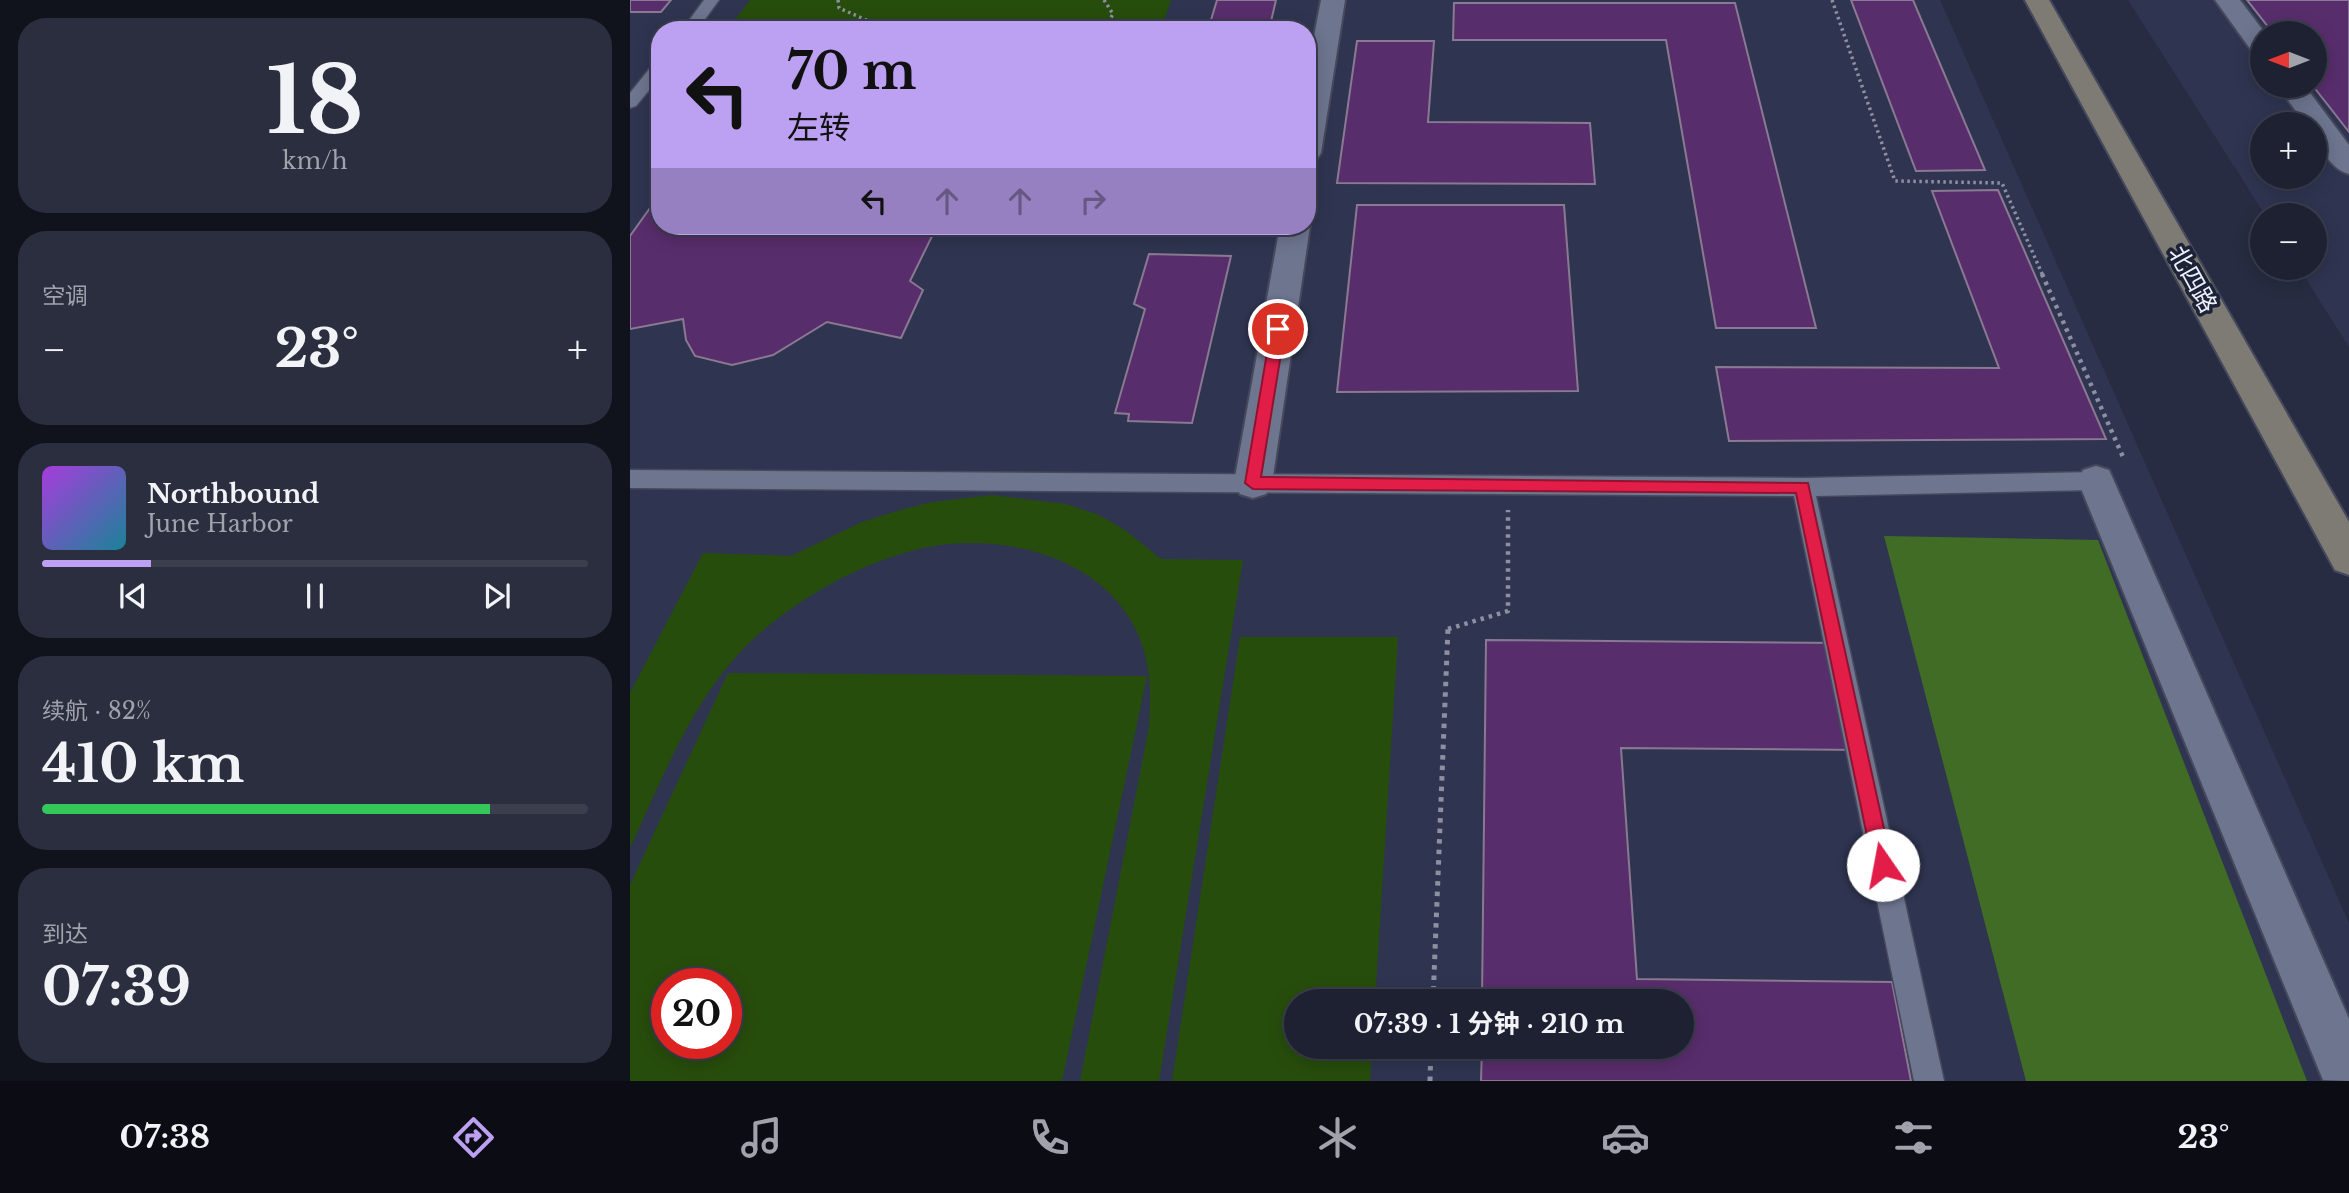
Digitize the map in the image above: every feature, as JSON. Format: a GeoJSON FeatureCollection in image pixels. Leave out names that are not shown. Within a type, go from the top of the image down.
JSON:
{"type":"FeatureCollection","features":[{"type":"Feature","properties":{"kind":"main road","name":"北四路"},"geometry":{"type":"LineString","coordinates":[[2037,0],[2349,558]]}},
{"type":"Feature","properties":{"kind":"street"},"geometry":{"type":"LineString","coordinates":[[1316,100],[1333,0]]}},
{"type":"Feature","properties":{"kind":"street"},"geometry":{"type":"LineString","coordinates":[[2227,0],[2250,31]]}},
{"type":"Feature","properties":{"kind":"street"},"geometry":{"type":"LineString","coordinates":[[2300,98],[2349,165]]}},
{"type":"Feature","properties":{"kind":"street"},"geometry":{"type":"LineString","coordinates":[[1253,483],[1294,235]]}},
{"type":"Feature","properties":{"kind":"street"},"geometry":{"type":"LineString","coordinates":[[2096,481],[2349,1080]]}},
{"type":"Feature","properties":{"kind":"lane"},"geometry":{"type":"LineString","coordinates":[[696,21],[712,0]]}},
{"type":"Feature","properties":{"kind":"lane"},"geometry":{"type":"LineString","coordinates":[[630,103],[651,77]]}},
{"type":"Feature","properties":{"kind":"lane"},"geometry":{"type":"LineString","coordinates":[[630,479],[1802,487],[2096,481]]}},
{"type":"Feature","properties":{"kind":"lane"},"geometry":{"type":"LineString","coordinates":[[1802,487],[1928,1081]]}},
{"type":"Feature","properties":{"kind":"path"},"geometry":{"type":"LineString","coordinates":[[838,0],[839,8],[869,21]]}},
{"type":"Feature","properties":{"kind":"path"},"geometry":{"type":"LineString","coordinates":[[1104,0],[1113,14],[1109,21]]}},
{"type":"Feature","properties":{"kind":"path"},"geometry":{"type":"LineString","coordinates":[[1832,0],[1895,181],[2002,183],[2125,461],[2089,461],[2096,481]]}},
{"type":"Feature","properties":{"kind":"path"},"geometry":{"type":"LineString","coordinates":[[1433,989],[1448,627],[1507,611],[1508,485]]}},
{"type":"Feature","properties":{"kind":"path"},"geometry":{"type":"LineString","coordinates":[[1430,1081],[1431,1059]]}},
{"type":"Feature","properties":{"kind":"shaded area"},"geometry":{"type":"Polygon","coordinates":[[[630,0],[1940,0],[2349,923],[2349,1081],[630,1081],[630,0]]]}},
{"type":"Feature","properties":{"kind":"shaded area"},"geometry":{"type":"Polygon","coordinates":[[[2128,0],[2349,0],[2349,347],[2307,280],[2327,280],[2327,203],[2257,203],[2128,0]]]}},
{"type":"Feature","properties":{"kind":"green space"},"geometry":{"type":"Polygon","coordinates":[[[750,0],[1171,0],[1164,21],[734,21],[750,0]]]}},
{"type":"Feature","properties":{"kind":"green space"},"geometry":{"type":"Polygon","coordinates":[[[992,495],[1066,504],[1099,515],[1125,530],[1161,559],[1243,560],[1159,1081],[1080,1081],[1149,727],[1150,690],[1148,669],[1137,633],[1119,603],[1094,580],[1063,562],[1030,550],[994,544],[958,543],[923,548],[858,570],[796,605],[737,655],[700,706],[684,733],[630,848],[630,693],[703,553],[791,556],[862,522],[900,510],[932,502],[992,495]]]}},
{"type":"Feature","properties":{"kind":"green space"},"geometry":{"type":"Polygon","coordinates":[[[1884,536],[2098,540],[2307,1081],[2026,1081],[1884,536]]]}},
{"type":"Feature","properties":{"kind":"green space"},"geometry":{"type":"Polygon","coordinates":[[[1240,637],[1398,637],[1376,989],[1284,989],[1284,1059],[1371,1059],[1370,1081],[1172,1081],[1240,637]]]}},
{"type":"Feature","properties":{"kind":"green space"},"geometry":{"type":"Polygon","coordinates":[[[728,673],[1147,676],[1062,1081],[630,1081],[630,885],[728,673]]]}},
{"type":"Feature","properties":{"kind":"building"},"geometry":{"type":"Polygon","coordinates":[[[630,0],[671,0],[661,12],[630,12],[630,0]]]}},
{"type":"Feature","properties":{"kind":"building"},"geometry":{"type":"Polygon","coordinates":[[[1217,0],[1276,0],[1271,21],[1211,21],[1217,0]]]}},
{"type":"Feature","properties":{"kind":"building"},"geometry":{"type":"Polygon","coordinates":[[[1851,0],[1913,0],[1985,170],[1916,171],[1851,0]]]}},
{"type":"Feature","properties":{"kind":"building"},"geometry":{"type":"Polygon","coordinates":[[[2247,0],[2349,0],[2349,132],[2322,98],[2328,98],[2328,21],[2264,21],[2247,0]]]}},
{"type":"Feature","properties":{"kind":"building"},"geometry":{"type":"Polygon","coordinates":[[[1454,3],[1735,3],[1816,328],[1716,328],[1666,40],[1453,40],[1454,3]]]}},
{"type":"Feature","properties":{"kind":"building"},"geometry":{"type":"Polygon","coordinates":[[[1357,41],[1434,41],[1428,122],[1590,123],[1595,184],[1337,183],[1357,41]]]}},
{"type":"Feature","properties":{"kind":"building"},"geometry":{"type":"Polygon","coordinates":[[[1998,190],[2106,439],[1729,441],[1716,367],[1999,368],[1932,191],[1998,190]]]}},
{"type":"Feature","properties":{"kind":"building"},"geometry":{"type":"Polygon","coordinates":[[[1357,205],[1564,205],[1578,391],[1337,392],[1357,205]]]}},
{"type":"Feature","properties":{"kind":"building"},"geometry":{"type":"Polygon","coordinates":[[[651,207],[651,235],[933,235],[910,281],[923,290],[901,338],[827,322],[773,355],[732,365],[695,356],[686,340],[683,319],[630,329],[630,236],[651,207]]]}},
{"type":"Feature","properties":{"kind":"building"},"geometry":{"type":"Polygon","coordinates":[[[1149,254],[1231,256],[1192,423],[1128,421],[1129,414],[1115,413],[1145,309],[1134,304],[1149,254]]]}},
{"type":"Feature","properties":{"kind":"building"},"geometry":{"type":"Polygon","coordinates":[[[1486,640],[1842,643],[1865,750],[1621,748],[1637,979],[1892,982],[1911,1081],[1481,1081],[1482,1059],[1694,1059],[1694,989],[1482,989],[1486,640]]]}},
{"type":"Feature","properties":{"kind":"route"},"geometry":{"type":"LineString","coordinates":[[1278,329],[1253,483],[1802,487],[1883,865]]}}]}
